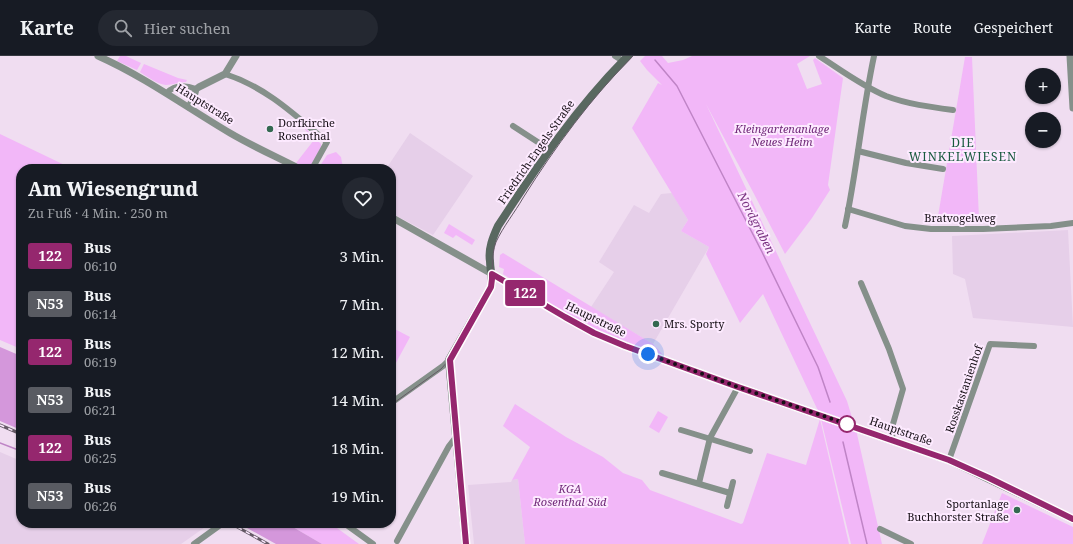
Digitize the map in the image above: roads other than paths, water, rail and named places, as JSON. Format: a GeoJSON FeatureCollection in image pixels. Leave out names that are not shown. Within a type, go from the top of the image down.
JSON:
{"type":"FeatureCollection","features":[{"type":"Feature","properties":{"kind":"main road","name":"Friedrich-Engels-Straße"},"geometry":{"type":"LineString","coordinates":[[492,274],[489,256],[495,232],[567,126],[589,98],[625,58]]}},
{"type":"Feature","properties":{"kind":"main road"},"geometry":{"type":"LineString","coordinates":[[466,544],[450,360],[491,287],[492,274]]}},
{"type":"Feature","properties":{"kind":"main road","name":"Hauptstraße"},"geometry":{"type":"LineString","coordinates":[[492,274],[594,333],[625,346],[738,387],[949,460],[1073,519]]}},
{"type":"Feature","properties":{"kind":"street","name":"Hauptstraße"},"geometry":{"type":"LineString","coordinates":[[98,56],[125,69],[167,93],[232,134],[290,164]]}},
{"type":"Feature","properties":{"kind":"street"},"geometry":{"type":"LineString","coordinates":[[189,107],[198,88],[225,74],[236,56]]}},
{"type":"Feature","properties":{"kind":"street"},"geometry":{"type":"LineString","coordinates":[[615,56],[625,58]]}},
{"type":"Feature","properties":{"kind":"street"},"geometry":{"type":"LineString","coordinates":[[819,56],[867,87],[887,96],[918,105],[953,110]]}},
{"type":"Feature","properties":{"kind":"street"},"geometry":{"type":"LineString","coordinates":[[844,226],[858,151],[867,87],[874,56]]}},
{"type":"Feature","properties":{"kind":"street"},"geometry":{"type":"LineString","coordinates":[[1070,56],[1073,108]]}},
{"type":"Feature","properties":{"kind":"street"},"geometry":{"type":"LineString","coordinates":[[225,74],[240,79],[271,96],[327,142],[315,164]]}},
{"type":"Feature","properties":{"kind":"street"},"geometry":{"type":"LineString","coordinates":[[167,93],[176,86],[198,88]]}},
{"type":"Feature","properties":{"kind":"street"},"geometry":{"type":"LineString","coordinates":[[513,126],[550,150]]}},
{"type":"Feature","properties":{"kind":"street"},"geometry":{"type":"LineString","coordinates":[[858,151],[906,164],[943,169]]}},
{"type":"Feature","properties":{"kind":"street","name":"Bratvogelweg"},"geometry":{"type":"LineString","coordinates":[[848,209],[905,226],[931,229],[983,229],[1051,226],[1073,223]]}},
{"type":"Feature","properties":{"kind":"street","name":"Hauptstraße"},"geometry":{"type":"LineString","coordinates":[[396,219],[492,274]]}},
{"type":"Feature","properties":{"kind":"street"},"geometry":{"type":"LineString","coordinates":[[861,283],[889,349],[903,389],[895,418],[892,440]]}},
{"type":"Feature","properties":{"kind":"street","name":"Rosskastanienhof"},"geometry":{"type":"LineString","coordinates":[[949,460],[990,344],[1034,346]]}},
{"type":"Feature","properties":{"kind":"street"},"geometry":{"type":"LineString","coordinates":[[396,399],[450,360]]}},
{"type":"Feature","properties":{"kind":"street"},"geometry":{"type":"LineString","coordinates":[[699,483],[710,438],[738,387]]}},
{"type":"Feature","properties":{"kind":"street"},"geometry":{"type":"LineString","coordinates":[[681,430],[750,451]]}},
{"type":"Feature","properties":{"kind":"street"},"geometry":{"type":"LineString","coordinates":[[397,541],[449,446],[456,437]]}},
{"type":"Feature","properties":{"kind":"street"},"geometry":{"type":"LineString","coordinates":[[662,473],[730,492]]}},
{"type":"Feature","properties":{"kind":"street"},"geometry":{"type":"LineString","coordinates":[[726,506],[733,482]]}},
{"type":"Feature","properties":{"kind":"street"},"geometry":{"type":"LineString","coordinates":[[194,544],[216,528]]}},
{"type":"Feature","properties":{"kind":"street"},"geometry":{"type":"LineString","coordinates":[[351,528],[373,544]]}},
{"type":"Feature","properties":{"kind":"street"},"geometry":{"type":"LineString","coordinates":[[880,529],[911,544]]}},
{"type":"Feature","properties":{"kind":"waterway","name":"Nordgraben"},"geometry":{"type":"LineString","coordinates":[[655,60],[677,86],[762,252],[818,367],[830,402]]}},
{"type":"Feature","properties":{"kind":"waterway","name":"Nordgraben"},"geometry":{"type":"LineString","coordinates":[[843,442],[867,544]]}},
{"type":"Feature","properties":{"kind":"waterway"},"geometry":{"type":"LineString","coordinates":[[0,443],[16,449]]}},
{"type":"Feature","properties":{"kind":"tram line"},"geometry":{"type":"LineString","coordinates":[[396,401],[441,369],[449,360],[489,290],[492,278],[494,248],[502,231],[535,179],[574,124],[588,106],[633,56]]}},
{"type":"Feature","properties":{"kind":"railway"},"geometry":{"type":"LineString","coordinates":[[0,425],[16,432]]}},
{"type":"Feature","properties":{"kind":"railway"},"geometry":{"type":"LineString","coordinates":[[239,528],[268,544]]}},
{"type":"Feature","properties":{"kind":"place","name":"Dorfkirche Rosenthal"},"geometry":{"type":"Point","coordinates":[270,129]}},
{"type":"Feature","properties":{"kind":"place","name":"Mrs. Sporty"},"geometry":{"type":"Point","coordinates":[656,324]}},
{"type":"Feature","properties":{"kind":"place","name":"Sportanlage Buchhorster Straße"},"geometry":{"type":"Point","coordinates":[1017,510]}},
{"type":"Feature","properties":{"kind":"district","name":"DIE WINKELWIESEN"},"geometry":{"type":"Point","coordinates":[963,150]}},
{"type":"Feature","properties":{"kind":"park label","name":"Kleingartenanlage Neues Heim"},"geometry":{"type":"Point","coordinates":[782,135]}},
{"type":"Feature","properties":{"kind":"park label","name":"KGA Rosenthal Süd"},"geometry":{"type":"Point","coordinates":[570,495]}}]}
